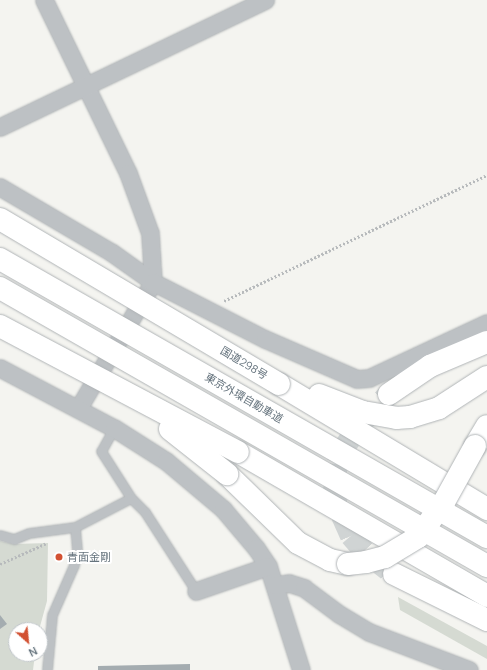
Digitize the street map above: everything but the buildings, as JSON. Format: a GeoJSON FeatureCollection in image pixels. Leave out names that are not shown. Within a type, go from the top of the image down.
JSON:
{"type":"FeatureCollection","features":[{"type":"Feature","properties":{"kind":"highway"},"geometry":{"type":"LineString","coordinates":[[0,219],[134,298],[282,381],[343,405],[396,418],[410,417],[439,408],[487,377]]}},
{"type":"Feature","properties":{"kind":"highway","name":"東京外環自動車道"},"geometry":{"type":"LineString","coordinates":[[0,259],[487,537]]}},
{"type":"Feature","properties":{"kind":"highway"},"geometry":{"type":"LineString","coordinates":[[0,288],[487,566]]}},
{"type":"Feature","properties":{"kind":"highway"},"geometry":{"type":"LineString","coordinates":[[0,326],[238,452],[487,596]]}},
{"type":"Feature","properties":{"kind":"highway"},"geometry":{"type":"LineString","coordinates":[[0,334],[170,429],[227,474],[298,543],[330,560],[348,564],[366,562],[385,557],[418,537],[444,502],[487,426]]}},
{"type":"Feature","properties":{"kind":"highway"},"geometry":{"type":"LineString","coordinates":[[389,394],[430,366],[487,342]]}},
{"type":"Feature","properties":{"kind":"highway","name":"国道298号"},"geometry":{"type":"LineString","coordinates":[[282,381],[487,509]]}},
{"type":"Feature","properties":{"kind":"highway"},"geometry":{"type":"LineString","coordinates":[[394,574],[487,620]]}},
{"type":"Feature","properties":{"kind":"street"},"geometry":{"type":"LineString","coordinates":[[44,0],[128,173],[150,233],[153,282],[78,409]]}},
{"type":"Feature","properties":{"kind":"street"},"geometry":{"type":"LineString","coordinates":[[0,127],[265,0]]}},
{"type":"Feature","properties":{"kind":"street"},"geometry":{"type":"LineString","coordinates":[[0,187],[111,252],[153,282],[265,339],[357,379],[369,378],[487,322]]}},
{"type":"Feature","properties":{"kind":"street"},"geometry":{"type":"LineString","coordinates":[[0,368],[114,428],[193,481],[224,509],[256,548],[268,566],[301,670]]}},
{"type":"Feature","properties":{"kind":"street"},"geometry":{"type":"LineString","coordinates":[[196,591],[268,566]]}},
{"type":"Feature","properties":{"kind":"street"},"geometry":{"type":"LineString","coordinates":[[275,585],[289,583],[304,588],[339,614],[369,632],[469,670]]}},
{"type":"Feature","properties":{"kind":"lane"},"geometry":{"type":"LineString","coordinates":[[114,428],[101,451],[132,498],[145,512],[196,591]]}},
{"type":"Feature","properties":{"kind":"lane"},"geometry":{"type":"LineString","coordinates":[[0,535],[14,539],[29,533],[75,527],[132,498]]}},
{"type":"Feature","properties":{"kind":"lane"},"geometry":{"type":"LineString","coordinates":[[47,670],[52,615],[55,603],[74,565],[77,550],[75,527]]}},
{"type":"Feature","properties":{"kind":"path"},"geometry":{"type":"LineString","coordinates":[[207,309],[487,175]]}},
{"type":"Feature","properties":{"kind":"path"},"geometry":{"type":"LineString","coordinates":[[0,564],[52,541]]}},
{"type":"Feature","properties":{"kind":"shaded area"},"geometry":{"type":"Polygon","coordinates":[[[0,541],[14,544],[48,543],[47,601],[41,622],[8,622],[8,662],[34,662],[33,670],[0,670],[0,541]]]}},
{"type":"Feature","properties":{"kind":"shaded area"},"geometry":{"type":"Polygon","coordinates":[[[398,597],[487,646],[487,659],[400,610],[398,597]]]}},
{"type":"Feature","properties":{"kind":"tunnel"},"geometry":{"type":"LineString","coordinates":[[388,570],[364,551],[351,536],[336,502],[334,485],[337,464],[346,445],[360,424],[389,394]]}},
{"type":"Feature","properties":{"kind":"place","name":"青面金剛"},"geometry":{"type":"Point","coordinates":[59,557]}}]}
